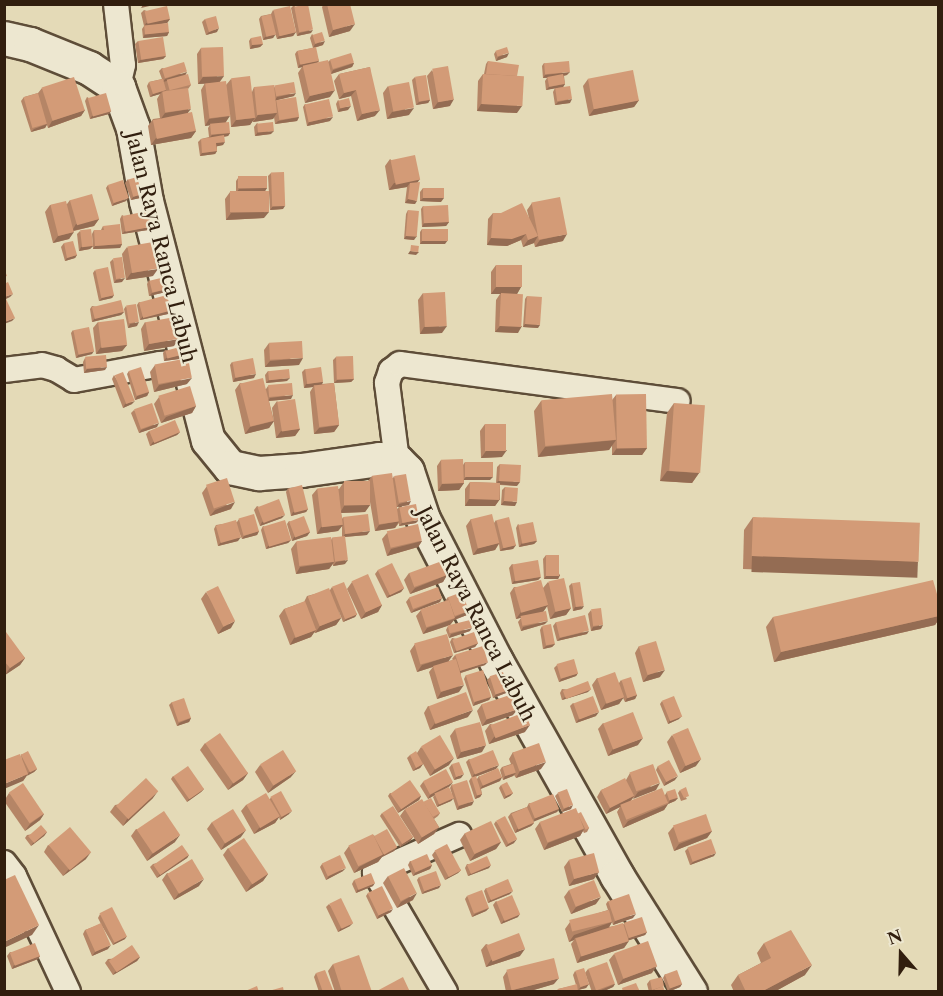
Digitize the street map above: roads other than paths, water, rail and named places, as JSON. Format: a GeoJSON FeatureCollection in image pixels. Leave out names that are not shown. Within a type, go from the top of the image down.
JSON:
{"type":"FeatureCollection","features":[{"type":"Feature","properties":{"kind":"street"},"geometry":{"type":"LineString","coordinates":[[4,38],[30,44],[89,68],[118,87],[123,65],[116,4]]}},
{"type":"Feature","properties":{"kind":"street","name":"Jalan Raya Ranca Labuh"},"geometry":{"type":"LineString","coordinates":[[118,87],[133,128],[146,201],[208,440],[230,467],[259,472],[301,470],[379,459],[397,461],[407,471],[423,519],[496,661],[617,876],[690,992]]}},
{"type":"Feature","properties":{"kind":"street"},"geometry":{"type":"LineString","coordinates":[[4,370],[42,365],[56,369],[74,380],[160,364],[189,362]]}},
{"type":"Feature","properties":{"kind":"street"},"geometry":{"type":"LineString","coordinates":[[397,461],[387,383],[391,371],[400,364],[678,401]]}},
{"type":"Feature","properties":{"kind":"street"},"geometry":{"type":"LineString","coordinates":[[445,992],[375,872],[459,835]]}},
{"type":"Feature","properties":{"kind":"street"},"geometry":{"type":"LineString","coordinates":[[4,863],[14,876],[68,992]]}}]}
